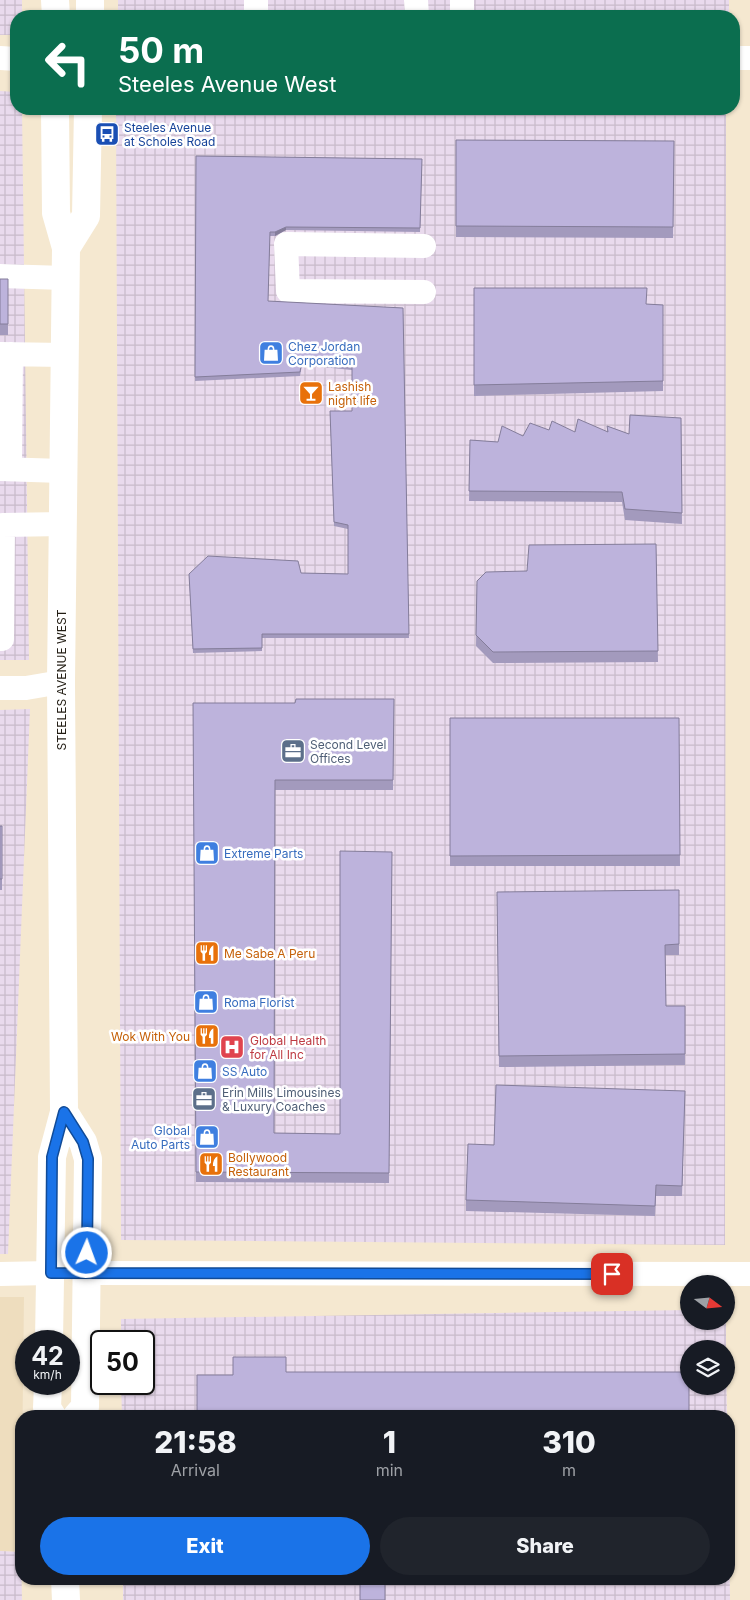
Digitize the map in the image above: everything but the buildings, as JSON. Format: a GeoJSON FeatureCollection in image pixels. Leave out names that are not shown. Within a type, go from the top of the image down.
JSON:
{"type":"FeatureCollection","features":[{"type":"Feature","properties":{"kind":"main road","name":"STEELES AVENUE WEST"},"geometry":{"type":"LineString","coordinates":[[49,1330],[52,1157],[64,1112],[61,682],[66,248],[56,213],[55,115]]}},
{"type":"Feature","properties":{"kind":"main road"},"geometry":{"type":"LineString","coordinates":[[66,248],[86,216],[88,115]]}},
{"type":"Feature","properties":{"kind":"main road"},"geometry":{"type":"LineString","coordinates":[[64,1112],[83,1142],[88,1159],[85,1407],[82,1410]]}},
{"type":"Feature","properties":{"kind":"main road"},"geometry":{"type":"LineString","coordinates":[[51,1273],[86,1273]]}},
{"type":"Feature","properties":{"kind":"main road"},"geometry":{"type":"LineString","coordinates":[[48,1395],[48,1410]]}},
{"type":"Feature","properties":{"kind":"main road"},"geometry":{"type":"LineString","coordinates":[[65,1585],[66,1600]]}},
{"type":"Feature","properties":{"kind":"street"},"geometry":{"type":"LineString","coordinates":[[424,246],[286,244],[288,292],[424,292]]}},
{"type":"Feature","properties":{"kind":"street"},"geometry":{"type":"LineString","coordinates":[[0,276],[65,278]]}},
{"type":"Feature","properties":{"kind":"street"},"geometry":{"type":"LineString","coordinates":[[62,471],[5,469],[5,354],[64,355]]}},
{"type":"Feature","properties":{"kind":"street"},"geometry":{"type":"LineString","coordinates":[[0,639],[2,639],[3,525],[63,524]]}},
{"type":"Feature","properties":{"kind":"street"},"geometry":{"type":"LineString","coordinates":[[0,688],[26,688],[61,682]]}},
{"type":"Feature","properties":{"kind":"street"},"geometry":{"type":"LineString","coordinates":[[0,1274],[51,1273]]}},
{"type":"Feature","properties":{"kind":"street"},"geometry":{"type":"LineString","coordinates":[[86,1273],[750,1274]]}},
{"type":"Feature","properties":{"kind":"shaded area"},"geometry":{"type":"Polygon","coordinates":[[[0,0],[22,0],[22,10],[10,10],[10,35],[0,35],[0,0]]]}},
{"type":"Feature","properties":{"kind":"shaded area"},"geometry":{"type":"Polygon","coordinates":[[[118,0],[729,0],[729,10],[118,10],[118,0]]]}},
{"type":"Feature","properties":{"kind":"shaded area"},"geometry":{"type":"Polygon","coordinates":[[[0,91],[10,92],[10,115],[22,115],[29,660],[0,660],[0,91]]]}},
{"type":"Feature","properties":{"kind":"shaded area"},"geometry":{"type":"Polygon","coordinates":[[[116,115],[726,115],[725,1245],[121,1240],[116,115]]]}},
{"type":"Feature","properties":{"kind":"shaded area"},"geometry":{"type":"Polygon","coordinates":[[[30,709],[8,1254],[0,1254],[0,710],[30,709]]]}},
{"type":"Feature","properties":{"kind":"shaded area"},"geometry":{"type":"Polygon","coordinates":[[[0,1297],[24,1297],[24,1330],[15,1330],[15,1395],[23,1395],[23,1410],[15,1410],[15,1552],[0,1551],[0,1297]]]}},
{"type":"Feature","properties":{"kind":"shaded area"},"geometry":{"type":"Polygon","coordinates":[[[680,1310],[680,1330],[726,1330],[726,1340],[680,1340],[680,1395],[727,1395],[727,1410],[122,1410],[121,1395],[155,1395],[155,1330],[121,1330],[121,1319],[680,1310]]]}},
{"type":"Feature","properties":{"kind":"shaded area"},"geometry":{"type":"Polygon","coordinates":[[[0,1551],[15,1552],[15,1585],[22,1585],[22,1600],[0,1600],[0,1551]]]}},
{"type":"Feature","properties":{"kind":"shaded area"},"geometry":{"type":"Polygon","coordinates":[[[123,1585],[730,1585],[730,1600],[123,1600],[123,1585]]]}},
{"type":"Feature","properties":{"kind":"place","name":"Steeles Avenue at Scholes Road"},"geometry":{"type":"Point","coordinates":[107,134]}},
{"type":"Feature","properties":{"kind":"place","name":"Chez Jordan Corporation"},"geometry":{"type":"Point","coordinates":[271,353]}},
{"type":"Feature","properties":{"kind":"place","name":"Lashish night life"},"geometry":{"type":"Point","coordinates":[311,393]}},
{"type":"Feature","properties":{"kind":"place","name":"Second Level Offices"},"geometry":{"type":"Point","coordinates":[293,751]}},
{"type":"Feature","properties":{"kind":"place","name":"Extreme Parts"},"geometry":{"type":"Point","coordinates":[207,853]}},
{"type":"Feature","properties":{"kind":"place","name":"Me Sabe A Peru"},"geometry":{"type":"Point","coordinates":[207,953]}},
{"type":"Feature","properties":{"kind":"place","name":"Roma Florist"},"geometry":{"type":"Point","coordinates":[206,1002]}},
{"type":"Feature","properties":{"kind":"place","name":"Wok With You"},"geometry":{"type":"Point","coordinates":[207,1036]}},
{"type":"Feature","properties":{"kind":"place","name":"Global Health for All Inc"},"geometry":{"type":"Point","coordinates":[232,1047]}},
{"type":"Feature","properties":{"kind":"place","name":"SS Auto"},"geometry":{"type":"Point","coordinates":[205,1071]}},
{"type":"Feature","properties":{"kind":"place","name":"Erin Mills Limousines & Luxury Coaches"},"geometry":{"type":"Point","coordinates":[204,1099]}},
{"type":"Feature","properties":{"kind":"place","name":"Global Auto Parts"},"geometry":{"type":"Point","coordinates":[207,1137]}},
{"type":"Feature","properties":{"kind":"place","name":"Bollywood Restaurant"},"geometry":{"type":"Point","coordinates":[211,1164]}},
{"type":"Feature","properties":{"kind":"route"},"geometry":{"type":"LineString","coordinates":[[87,1253],[88,1159],[83,1142],[64,1112],[52,1157],[51,1273],[612,1274]]}}]}
